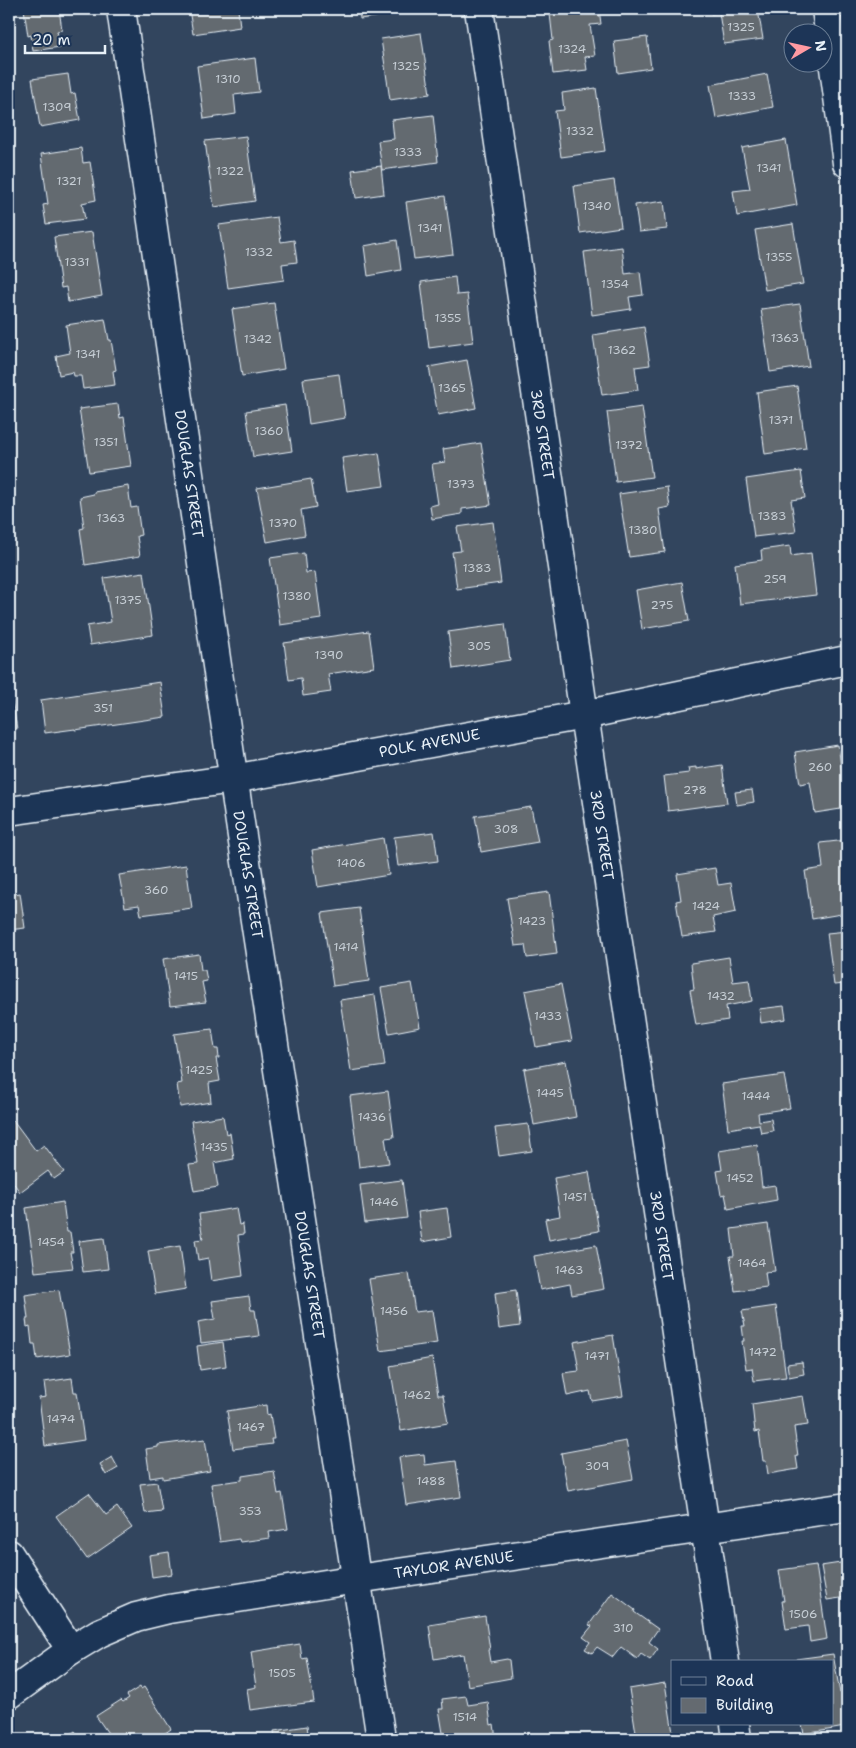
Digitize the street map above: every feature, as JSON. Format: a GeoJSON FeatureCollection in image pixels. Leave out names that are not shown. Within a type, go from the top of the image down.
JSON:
{"type":"FeatureCollection","features":[{"type":"Feature","properties":{"kind":"street","name":"DOUGLAS STREET"},"geometry":{"type":"LineString","coordinates":[[122,9],[233,779],[382,1739]]}},
{"type":"Feature","properties":{"kind":"street","name":"3RD STREET"},"geometry":{"type":"LineString","coordinates":[[479,9],[725,1660]]}},
{"type":"Feature","properties":{"kind":"street"},"geometry":{"type":"LineString","coordinates":[[826,9],[847,163]]}},
{"type":"Feature","properties":{"kind":"street","name":"POLK AVENUE"},"geometry":{"type":"LineString","coordinates":[[9,812],[233,779],[584,715],[847,660]]}},
{"type":"Feature","properties":{"kind":"street","name":"TAYLOR AVENUE"},"geometry":{"type":"LineString","coordinates":[[9,1695],[71,1650],[99,1633],[136,1618],[161,1611],[357,1579],[847,1507]]}},
{"type":"Feature","properties":{"kind":"street"},"geometry":{"type":"LineString","coordinates":[[9,1554],[71,1650]]}},
{"type":"Feature","properties":{"kind":"street"},"geometry":{"type":"LineString","coordinates":[[735,1726],[737,1739]]}},
{"type":"Feature","properties":{"kind":"building"},"geometry":{"type":"Polygon","coordinates":[[[24,9],[59,9],[62,30],[57,31],[60,47],[33,51],[31,35],[28,36],[24,9]]]}},
{"type":"Feature","properties":{"kind":"building"},"geometry":{"type":"Polygon","coordinates":[[[189,9],[238,9],[240,27],[193,34],[189,9]]]}},
{"type":"Feature","properties":{"kind":"building"},"geometry":{"type":"Polygon","coordinates":[[[359,9],[416,9],[417,11],[360,19],[359,9]]]}},
{"type":"Feature","properties":{"kind":"building"},"geometry":{"type":"Polygon","coordinates":[[[599,9],[601,24],[590,25],[595,56],[585,57],[587,70],[553,74],[549,41],[553,40],[550,14],[599,9]]]}},
{"type":"Feature","properties":{"kind":"building"},"geometry":{"type":"Polygon","coordinates":[[[710,9],[766,9],[758,10],[763,39],[724,44],[719,13],[711,14],[710,9]]]}},
{"type":"Feature","properties":{"kind":"building"},"geometry":{"type":"Polygon","coordinates":[[[421,33],[430,94],[390,100],[381,39],[421,33]]]}},
{"type":"Feature","properties":{"kind":"building"},"geometry":{"type":"Polygon","coordinates":[[[647,37],[651,68],[618,73],[614,41],[647,37]]]}},
{"type":"Feature","properties":{"kind":"building"},"geometry":{"type":"Polygon","coordinates":[[[255,58],[259,92],[234,95],[236,114],[204,119],[197,66],[255,58]]]}},
{"type":"Feature","properties":{"kind":"building"},"geometry":{"type":"Polygon","coordinates":[[[68,74],[71,94],[75,93],[80,120],[40,127],[32,79],[68,74]]]}},
{"type":"Feature","properties":{"kind":"building"},"geometry":{"type":"Polygon","coordinates":[[[767,74],[773,107],[716,118],[710,85],[767,74]]]}},
{"type":"Feature","properties":{"kind":"building"},"geometry":{"type":"Polygon","coordinates":[[[596,88],[605,151],[561,157],[555,111],[564,110],[562,93],[596,88]]]}},
{"type":"Feature","properties":{"kind":"building"},"geometry":{"type":"Polygon","coordinates":[[[433,115],[438,162],[382,170],[378,141],[394,139],[392,120],[433,115]]]}},
{"type":"Feature","properties":{"kind":"building"},"geometry":{"type":"Polygon","coordinates":[[[246,136],[255,201],[214,207],[205,141],[246,136]]]}},
{"type":"Feature","properties":{"kind":"building"},"geometry":{"type":"Polygon","coordinates":[[[786,140],[797,205],[737,216],[733,191],[750,189],[742,148],[786,140]]]}},
{"type":"Feature","properties":{"kind":"building"},"geometry":{"type":"Polygon","coordinates":[[[81,148],[83,163],[90,162],[96,200],[82,203],[85,219],[46,224],[43,205],[48,204],[41,154],[81,148]]]}},
{"type":"Feature","properties":{"kind":"building"},"geometry":{"type":"Polygon","coordinates":[[[381,166],[384,194],[356,198],[352,170],[381,166]]]}},
{"type":"Feature","properties":{"kind":"building"},"geometry":{"type":"Polygon","coordinates":[[[614,180],[621,227],[580,233],[574,186],[614,180]]]}},
{"type":"Feature","properties":{"kind":"building"},"geometry":{"type":"Polygon","coordinates":[[[445,196],[453,254],[414,259],[406,202],[445,196]]]}},
{"type":"Feature","properties":{"kind":"building"},"geometry":{"type":"Polygon","coordinates":[[[664,201],[667,229],[639,232],[635,205],[664,201]]]}},
{"type":"Feature","properties":{"kind":"building"},"geometry":{"type":"Polygon","coordinates":[[[277,217],[281,242],[294,240],[297,262],[282,264],[284,280],[228,288],[219,225],[277,217]]]}},
{"type":"Feature","properties":{"kind":"building"},"geometry":{"type":"Polygon","coordinates":[[[793,224],[803,284],[765,290],[755,230],[793,224]]]}},
{"type":"Feature","properties":{"kind":"building"},"geometry":{"type":"Polygon","coordinates":[[[92,232],[102,296],[68,302],[66,287],[61,288],[54,237],[92,232]]]}},
{"type":"Feature","properties":{"kind":"building"},"geometry":{"type":"Polygon","coordinates":[[[397,240],[401,270],[368,276],[364,246],[397,240]]]}},
{"type":"Feature","properties":{"kind":"building"},"geometry":{"type":"Polygon","coordinates":[[[622,247],[625,274],[640,272],[643,295],[629,297],[631,309],[592,315],[584,252],[622,247]]]}},
{"type":"Feature","properties":{"kind":"building"},"geometry":{"type":"Polygon","coordinates":[[[455,277],[457,295],[467,294],[473,342],[429,348],[421,282],[455,277]]]}},
{"type":"Feature","properties":{"kind":"building"},"geometry":{"type":"Polygon","coordinates":[[[274,303],[284,369],[242,376],[232,309],[274,303]]]}},
{"type":"Feature","properties":{"kind":"building"},"geometry":{"type":"Polygon","coordinates":[[[800,304],[809,366],[770,372],[761,309],[800,304]]]}},
{"type":"Feature","properties":{"kind":"building"},"geometry":{"type":"Polygon","coordinates":[[[105,319],[116,370],[113,371],[115,385],[83,389],[81,376],[74,376],[73,372],[59,375],[56,356],[70,353],[66,325],[105,319]]]}},
{"type":"Feature","properties":{"kind":"building"},"geometry":{"type":"Polygon","coordinates":[[[644,327],[650,365],[635,367],[638,390],[602,395],[593,335],[644,327]]]}},
{"type":"Feature","properties":{"kind":"building"},"geometry":{"type":"Polygon","coordinates":[[[467,360],[476,408],[438,415],[429,367],[467,360]]]}},
{"type":"Feature","properties":{"kind":"building"},"geometry":{"type":"Polygon","coordinates":[[[339,374],[345,418],[309,424],[303,379],[339,374]]]}},
{"type":"Feature","properties":{"kind":"building"},"geometry":{"type":"Polygon","coordinates":[[[797,386],[806,448],[765,454],[757,392],[797,386]]]}},
{"type":"Feature","properties":{"kind":"building"},"geometry":{"type":"Polygon","coordinates":[[[118,404],[120,418],[124,417],[131,466],[89,472],[79,409],[118,404]]]}},
{"type":"Feature","properties":{"kind":"building"},"geometry":{"type":"Polygon","coordinates":[[[285,405],[292,451],[253,457],[246,411],[285,405]]]}},
{"type":"Feature","properties":{"kind":"building"},"geometry":{"type":"Polygon","coordinates":[[[642,407],[652,477],[616,482],[607,412],[642,407]]]}},
{"type":"Feature","properties":{"kind":"building"},"geometry":{"type":"Polygon","coordinates":[[[481,443],[491,505],[462,509],[462,514],[432,519],[430,506],[438,504],[432,464],[445,462],[443,449],[481,443]]]}},
{"type":"Feature","properties":{"kind":"building"},"geometry":{"type":"Polygon","coordinates":[[[379,453],[384,486],[347,491],[342,458],[379,453]]]}},
{"type":"Feature","properties":{"kind":"building"},"geometry":{"type":"Polygon","coordinates":[[[801,471],[805,498],[791,500],[796,532],[754,537],[746,479],[801,471]]]}},
{"type":"Feature","properties":{"kind":"building"},"geometry":{"type":"Polygon","coordinates":[[[311,479],[316,507],[301,510],[305,535],[267,542],[257,488],[311,479]]]}},
{"type":"Feature","properties":{"kind":"building"},"geometry":{"type":"Polygon","coordinates":[[[128,486],[131,508],[137,507],[141,535],[137,536],[140,556],[85,565],[80,529],[84,528],[80,497],[94,494],[94,492],[128,486]]]}},
{"type":"Feature","properties":{"kind":"building"},"geometry":{"type":"Polygon","coordinates":[[[667,487],[670,507],[659,509],[665,552],[629,557],[619,494],[667,487]]]}},
{"type":"Feature","properties":{"kind":"building"},"geometry":{"type":"Polygon","coordinates":[[[493,522],[501,583],[457,589],[452,552],[461,551],[457,527],[493,522]]]}},
{"type":"Feature","properties":{"kind":"building"},"geometry":{"type":"Polygon","coordinates":[[[790,546],[791,556],[811,553],[816,595],[740,604],[735,564],[762,560],[761,550],[790,546]]]}},
{"type":"Feature","properties":{"kind":"building"},"geometry":{"type":"Polygon","coordinates":[[[304,553],[306,573],[315,572],[321,619],[280,625],[270,558],[304,553]]]}},
{"type":"Feature","properties":{"kind":"building"},"geometry":{"type":"Polygon","coordinates":[[[144,572],[153,635],[90,645],[87,626],[111,622],[104,578],[144,572]]]}},
{"type":"Feature","properties":{"kind":"building"},"geometry":{"type":"Polygon","coordinates":[[[682,582],[689,621],[642,629],[636,590],[682,582]]]}},
{"type":"Feature","properties":{"kind":"building"},"geometry":{"type":"Polygon","coordinates":[[[505,624],[510,660],[453,669],[448,632],[505,624]]]}},
{"type":"Feature","properties":{"kind":"building"},"geometry":{"type":"Polygon","coordinates":[[[369,631],[374,667],[328,674],[331,692],[303,696],[301,678],[289,680],[284,643],[369,631]]]}},
{"type":"Feature","properties":{"kind":"building"},"geometry":{"type":"Polygon","coordinates":[[[160,682],[165,717],[45,733],[41,700],[160,682]]]}},
{"type":"Feature","properties":{"kind":"building"},"geometry":{"type":"Polygon","coordinates":[[[9,694],[11,694],[17,729],[9,730],[9,694]]]}},
{"type":"Feature","properties":{"kind":"building"},"geometry":{"type":"Polygon","coordinates":[[[838,745],[847,808],[815,813],[810,782],[800,784],[795,752],[838,745]]]}},
{"type":"Feature","properties":{"kind":"building"},"geometry":{"type":"Polygon","coordinates":[[[722,765],[727,803],[668,811],[664,776],[689,773],[688,768],[696,767],[696,769],[722,765]]]}},
{"type":"Feature","properties":{"kind":"building"},"geometry":{"type":"Polygon","coordinates":[[[752,790],[754,802],[737,805],[735,792],[752,790]]]}},
{"type":"Feature","properties":{"kind":"building"},"geometry":{"type":"Polygon","coordinates":[[[531,807],[538,842],[481,852],[475,816],[531,807]]]}},
{"type":"Feature","properties":{"kind":"building"},"geometry":{"type":"Polygon","coordinates":[[[434,832],[438,861],[398,866],[394,837],[434,832]]]}},
{"type":"Feature","properties":{"kind":"building"},"geometry":{"type":"Polygon","coordinates":[[[383,838],[389,875],[318,887],[312,850],[383,838]]]}},
{"type":"Feature","properties":{"kind":"building"},"geometry":{"type":"Polygon","coordinates":[[[847,840],[847,913],[812,919],[805,871],[823,868],[820,843],[847,840]]]}},
{"type":"Feature","properties":{"kind":"building"},"geometry":{"type":"Polygon","coordinates":[[[186,865],[192,908],[141,915],[139,905],[125,907],[119,875],[186,865]]]}},
{"type":"Feature","properties":{"kind":"building"},"geometry":{"type":"Polygon","coordinates":[[[715,868],[718,885],[731,883],[736,912],[713,917],[716,932],[682,937],[676,901],[681,900],[677,874],[715,868]]]}},
{"type":"Feature","properties":{"kind":"building"},"geometry":{"type":"Polygon","coordinates":[[[549,892],[557,954],[527,958],[525,945],[515,946],[507,898],[549,892]]]}},
{"type":"Feature","properties":{"kind":"building"},"geometry":{"type":"Polygon","coordinates":[[[20,893],[25,928],[9,930],[9,895],[20,893]]]}},
{"type":"Feature","properties":{"kind":"building"},"geometry":{"type":"Polygon","coordinates":[[[359,908],[369,981],[333,986],[322,913],[359,908]]]}},
{"type":"Feature","properties":{"kind":"building"},"geometry":{"type":"Polygon","coordinates":[[[847,931],[847,995],[846,984],[834,985],[827,933],[847,931]]]}},
{"type":"Feature","properties":{"kind":"building"},"geometry":{"type":"Polygon","coordinates":[[[199,954],[201,970],[205,970],[207,981],[202,982],[206,1002],[170,1006],[163,959],[199,954]]]}},
{"type":"Feature","properties":{"kind":"building"},"geometry":{"type":"Polygon","coordinates":[[[729,957],[733,982],[749,980],[752,1001],[726,1006],[728,1020],[696,1025],[690,990],[694,989],[691,963],[729,957]]]}},
{"type":"Feature","properties":{"kind":"building"},"geometry":{"type":"Polygon","coordinates":[[[412,983],[420,1027],[389,1033],[381,988],[412,983]]]}},
{"type":"Feature","properties":{"kind":"building"},"geometry":{"type":"Polygon","coordinates":[[[561,984],[572,1041],[536,1047],[525,991],[561,984]]]}},
{"type":"Feature","properties":{"kind":"building"},"geometry":{"type":"Polygon","coordinates":[[[375,995],[385,1066],[351,1071],[340,1000],[375,995]]]}},
{"type":"Feature","properties":{"kind":"building"},"geometry":{"type":"Polygon","coordinates":[[[784,1006],[786,1019],[761,1023],[759,1009],[784,1006]]]}},
{"type":"Feature","properties":{"kind":"building"},"geometry":{"type":"Polygon","coordinates":[[[212,1029],[215,1049],[218,1049],[219,1058],[216,1058],[220,1081],[209,1083],[211,1102],[180,1107],[177,1084],[182,1083],[174,1034],[212,1029]]]}},
{"type":"Feature","properties":{"kind":"building"},"geometry":{"type":"Polygon","coordinates":[[[566,1061],[576,1117],[534,1125],[524,1069],[566,1061]]]}},
{"type":"Feature","properties":{"kind":"building"},"geometry":{"type":"Polygon","coordinates":[[[784,1075],[790,1108],[758,1113],[759,1121],[771,1119],[773,1131],[761,1133],[759,1124],[728,1129],[722,1084],[784,1075]]]}},
{"type":"Feature","properties":{"kind":"building"},"geometry":{"type":"Polygon","coordinates":[[[388,1091],[394,1137],[385,1138],[389,1163],[359,1167],[350,1096],[388,1091]]]}},
{"type":"Feature","properties":{"kind":"building"},"geometry":{"type":"Polygon","coordinates":[[[223,1116],[226,1134],[230,1133],[234,1159],[214,1163],[218,1187],[194,1191],[189,1165],[198,1164],[191,1121],[223,1116]]]}},
{"type":"Feature","properties":{"kind":"building"},"geometry":{"type":"Polygon","coordinates":[[[13,1120],[36,1151],[44,1145],[64,1172],[54,1179],[48,1171],[20,1192],[9,1177],[9,1123],[13,1120]]]}},
{"type":"Feature","properties":{"kind":"building"},"geometry":{"type":"Polygon","coordinates":[[[528,1124],[532,1151],[499,1156],[495,1128],[528,1124]]]}},
{"type":"Feature","properties":{"kind":"building"},"geometry":{"type":"Polygon","coordinates":[[[757,1145],[762,1187],[775,1185],[777,1200],[728,1209],[725,1194],[721,1195],[717,1171],[722,1170],[719,1151],[757,1145]]]}},
{"type":"Feature","properties":{"kind":"building"},"geometry":{"type":"Polygon","coordinates":[[[589,1172],[599,1231],[549,1240],[545,1219],[560,1216],[554,1178],[589,1172]]]}},
{"type":"Feature","properties":{"kind":"building"},"geometry":{"type":"Polygon","coordinates":[[[402,1180],[407,1218],[365,1223],[360,1185],[402,1180]]]}},
{"type":"Feature","properties":{"kind":"building"},"geometry":{"type":"Polygon","coordinates":[[[63,1202],[67,1232],[70,1232],[73,1252],[70,1252],[73,1268],[35,1272],[26,1208],[63,1202]]]}},
{"type":"Feature","properties":{"kind":"building"},"geometry":{"type":"Polygon","coordinates":[[[236,1208],[239,1225],[243,1224],[244,1234],[238,1235],[243,1276],[211,1281],[208,1258],[198,1260],[195,1240],[203,1239],[199,1214],[236,1208]]]}},
{"type":"Feature","properties":{"kind":"building"},"geometry":{"type":"Polygon","coordinates":[[[447,1208],[451,1237],[422,1242],[418,1212],[447,1208]]]}},
{"type":"Feature","properties":{"kind":"building"},"geometry":{"type":"Polygon","coordinates":[[[768,1224],[775,1271],[765,1272],[767,1287],[735,1291],[730,1256],[734,1256],[731,1229],[768,1224]]]}},
{"type":"Feature","properties":{"kind":"building"},"geometry":{"type":"Polygon","coordinates":[[[104,1238],[108,1269],[83,1272],[79,1241],[104,1238]]]}},
{"type":"Feature","properties":{"kind":"building"},"geometry":{"type":"Polygon","coordinates":[[[596,1245],[604,1289],[572,1295],[570,1284],[540,1290],[534,1256],[596,1245]]]}},
{"type":"Feature","properties":{"kind":"building"},"geometry":{"type":"Polygon","coordinates":[[[180,1246],[186,1289],[155,1294],[148,1251],[180,1246]]]}},
{"type":"Feature","properties":{"kind":"building"},"geometry":{"type":"Polygon","coordinates":[[[409,1273],[415,1312],[432,1310],[437,1343],[380,1351],[369,1279],[409,1273]]]}},
{"type":"Feature","properties":{"kind":"building"},"geometry":{"type":"Polygon","coordinates":[[[59,1290],[70,1354],[37,1359],[35,1344],[32,1344],[30,1326],[27,1327],[25,1295],[59,1290]]]}},
{"type":"Feature","properties":{"kind":"building"},"geometry":{"type":"Polygon","coordinates":[[[516,1290],[520,1326],[499,1329],[495,1293],[516,1290]]]}},
{"type":"Feature","properties":{"kind":"building"},"geometry":{"type":"Polygon","coordinates":[[[249,1296],[251,1310],[255,1310],[259,1336],[201,1343],[198,1322],[215,1319],[212,1301],[249,1296]]]}},
{"type":"Feature","properties":{"kind":"building"},"geometry":{"type":"Polygon","coordinates":[[[776,1306],[786,1377],[754,1381],[752,1368],[746,1369],[742,1341],[744,1341],[742,1326],[745,1326],[742,1311],[776,1306]]]}},
{"type":"Feature","properties":{"kind":"building"},"geometry":{"type":"Polygon","coordinates":[[[613,1335],[623,1396],[592,1401],[590,1391],[567,1396],[563,1373],[579,1371],[574,1342],[613,1335]]]}},
{"type":"Feature","properties":{"kind":"building"},"geometry":{"type":"Polygon","coordinates":[[[223,1342],[226,1366],[200,1370],[197,1346],[223,1342]]]}},
{"type":"Feature","properties":{"kind":"building"},"geometry":{"type":"Polygon","coordinates":[[[432,1358],[438,1395],[443,1395],[448,1423],[401,1431],[390,1366],[432,1358]]]}},
{"type":"Feature","properties":{"kind":"building"},"geometry":{"type":"Polygon","coordinates":[[[802,1362],[804,1374],[789,1377],[787,1364],[802,1362]]]}},
{"type":"Feature","properties":{"kind":"building"},"geometry":{"type":"Polygon","coordinates":[[[72,1378],[74,1392],[77,1392],[84,1440],[45,1446],[39,1398],[46,1397],[44,1382],[72,1378]]]}},
{"type":"Feature","properties":{"kind":"building"},"geometry":{"type":"Polygon","coordinates":[[[803,1396],[808,1425],[794,1427],[798,1469],[768,1474],[766,1461],[763,1461],[759,1431],[755,1432],[752,1404],[803,1396]]]}},
{"type":"Feature","properties":{"kind":"building"},"geometry":{"type":"Polygon","coordinates":[[[266,1405],[267,1415],[270,1414],[274,1439],[271,1439],[272,1444],[233,1449],[227,1411],[266,1405]]]}},
{"type":"Feature","properties":{"kind":"building"},"geometry":{"type":"Polygon","coordinates":[[[205,1439],[210,1471],[163,1479],[163,1476],[150,1478],[146,1449],[158,1447],[158,1445],[205,1439]]]}},
{"type":"Feature","properties":{"kind":"building"},"geometry":{"type":"Polygon","coordinates":[[[626,1441],[633,1479],[568,1491],[561,1453],[626,1441]]]}},
{"type":"Feature","properties":{"kind":"building"},"geometry":{"type":"Polygon","coordinates":[[[424,1454],[425,1465],[456,1461],[461,1497],[406,1505],[399,1457],[424,1454]]]}},
{"type":"Feature","properties":{"kind":"building"},"geometry":{"type":"Polygon","coordinates":[[[112,1457],[118,1468],[106,1475],[100,1464],[112,1457]]]}},
{"type":"Feature","properties":{"kind":"building"},"geometry":{"type":"Polygon","coordinates":[[[274,1471],[278,1494],[282,1493],[288,1529],[269,1532],[270,1538],[240,1542],[239,1539],[220,1542],[211,1484],[242,1480],[242,1476],[274,1471]]]}},
{"type":"Feature","properties":{"kind":"building"},"geometry":{"type":"Polygon","coordinates":[[[157,1482],[162,1511],[145,1513],[140,1484],[157,1482]]]}},
{"type":"Feature","properties":{"kind":"building"},"geometry":{"type":"Polygon","coordinates":[[[89,1493],[106,1515],[117,1507],[132,1528],[87,1559],[56,1516],[89,1493]]]}},
{"type":"Feature","properties":{"kind":"building"},"geometry":{"type":"Polygon","coordinates":[[[169,1552],[172,1574],[152,1577],[149,1555],[169,1552]]]}},
{"type":"Feature","properties":{"kind":"building"},"geometry":{"type":"Polygon","coordinates":[[[847,1562],[847,1597],[827,1600],[821,1566],[847,1562]]]}},
{"type":"Feature","properties":{"kind":"building"},"geometry":{"type":"Polygon","coordinates":[[[816,1565],[827,1639],[810,1642],[808,1626],[786,1629],[779,1570],[816,1565]]]}},
{"type":"Feature","properties":{"kind":"building"},"geometry":{"type":"Polygon","coordinates":[[[612,1593],[658,1629],[649,1642],[658,1649],[650,1660],[641,1654],[637,1659],[621,1647],[613,1657],[597,1647],[592,1653],[585,1649],[590,1642],[583,1637],[592,1626],[589,1625],[612,1593]]]}},
{"type":"Feature","properties":{"kind":"building"},"geometry":{"type":"Polygon","coordinates":[[[485,1616],[490,1662],[509,1660],[511,1678],[468,1686],[463,1654],[434,1659],[429,1625],[485,1616]]]}},
{"type":"Feature","properties":{"kind":"building"},"geometry":{"type":"Polygon","coordinates":[[[300,1644],[302,1659],[307,1658],[314,1702],[250,1710],[247,1689],[256,1687],[251,1652],[300,1644]]]}},
{"type":"Feature","properties":{"kind":"building"},"geometry":{"type":"Polygon","coordinates":[[[833,1654],[840,1693],[847,1691],[847,1725],[844,1725],[845,1727],[804,1734],[802,1726],[834,1726],[834,1660],[796,1659],[833,1654]]]}},
{"type":"Feature","properties":{"kind":"building"},"geometry":{"type":"Polygon","coordinates":[[[665,1683],[674,1739],[637,1739],[629,1689],[665,1683]]]}},
{"type":"Feature","properties":{"kind":"building"},"geometry":{"type":"Polygon","coordinates":[[[140,1687],[141,1689],[144,1687],[171,1729],[157,1739],[148,1739],[144,1733],[136,1739],[112,1739],[96,1716],[121,1700],[123,1702],[129,1698],[127,1695],[140,1687]]]}},
{"type":"Feature","properties":{"kind":"building"},"geometry":{"type":"Polygon","coordinates":[[[466,1696],[468,1705],[488,1702],[491,1725],[494,1724],[496,1739],[444,1739],[439,1709],[443,1709],[442,1699],[466,1696]]]}},
{"type":"Feature","properties":{"kind":"building"},"geometry":{"type":"Polygon","coordinates":[[[307,1726],[309,1739],[275,1739],[274,1731],[307,1726]]]}},
{"type":"Feature","properties":{"kind":"building"},"geometry":{"type":"Polygon","coordinates":[[[75,1731],[81,1739],[64,1739],[75,1731]]]}}]}
